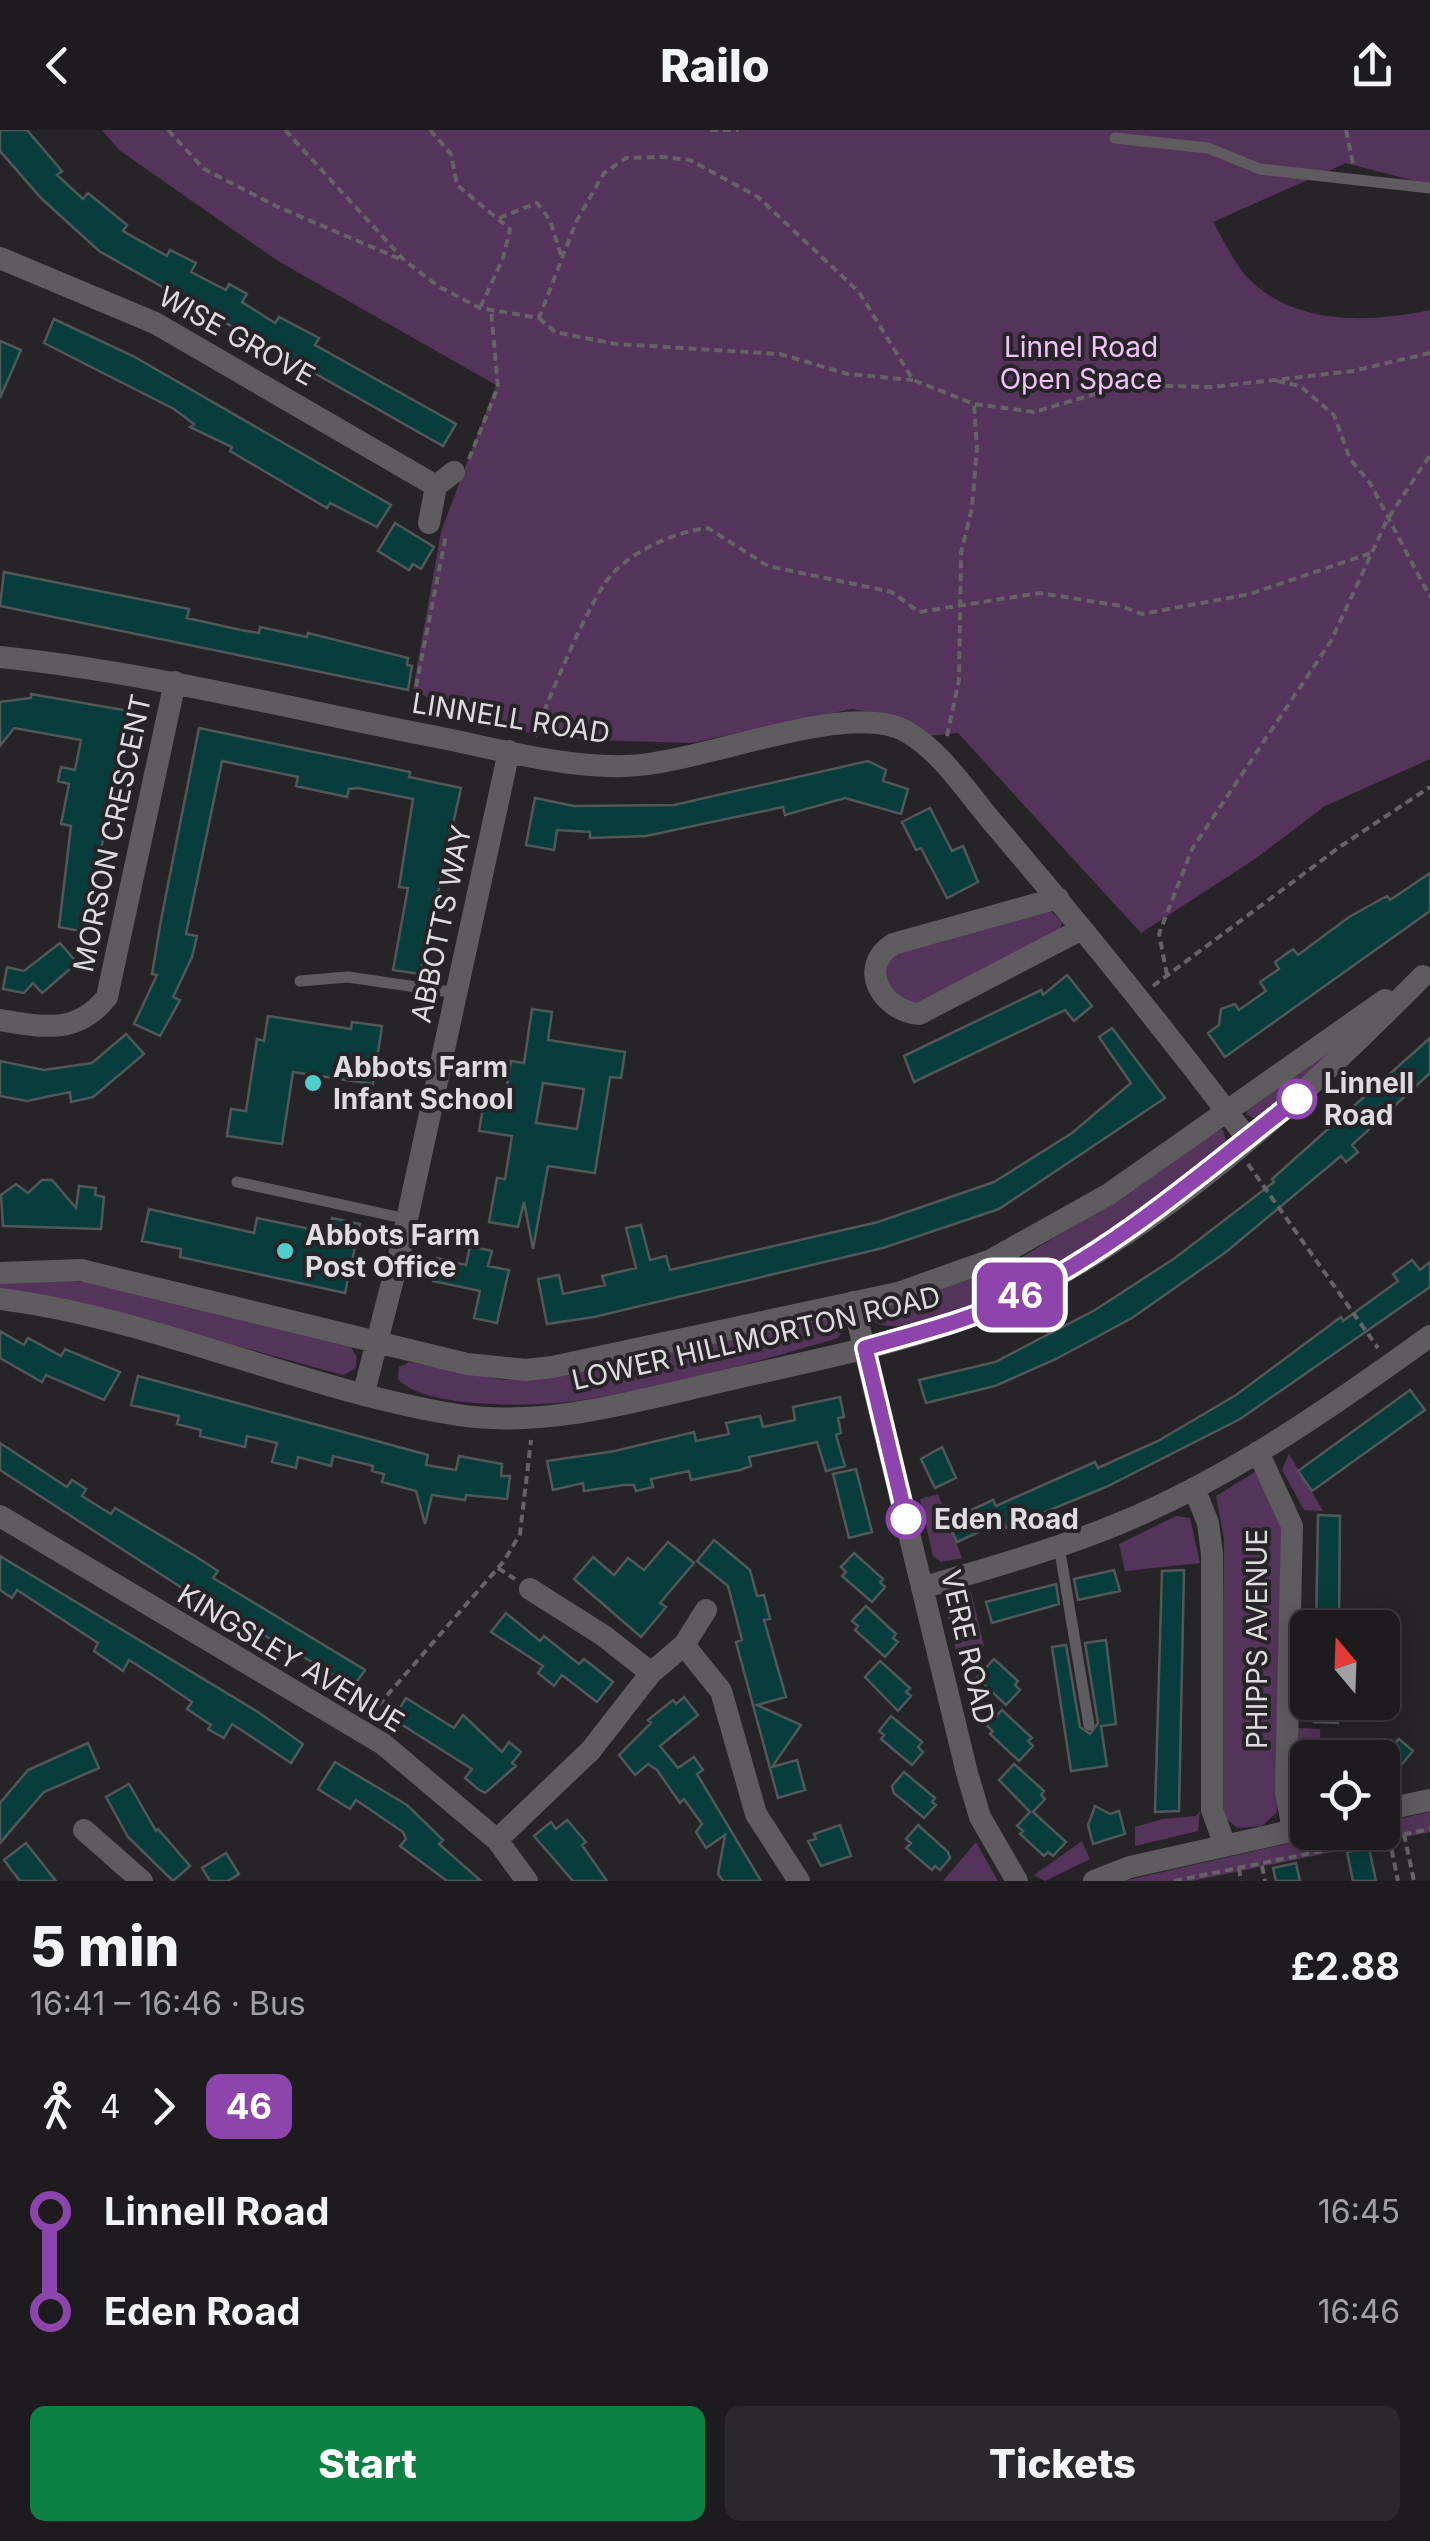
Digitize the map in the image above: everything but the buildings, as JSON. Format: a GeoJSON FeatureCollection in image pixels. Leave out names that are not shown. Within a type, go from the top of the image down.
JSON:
{"type":"FeatureCollection","features":[{"type":"Feature","properties":{"kind":"street","name":"WISE GROVE"},"geometry":{"type":"LineString","coordinates":[[0,258],[155,323],[445,479]]}},
{"type":"Feature","properties":{"kind":"street"},"geometry":{"type":"LineString","coordinates":[[429,523],[445,479]]}},
{"type":"Feature","properties":{"kind":"street","name":"LINNELL ROAD"},"geometry":{"type":"LineString","coordinates":[[0,656],[91,666],[519,753],[625,766],[712,754],[832,722],[861,720],[908,732],[933,753],[1058,898],[1225,1109],[1241,1143]]}},
{"type":"Feature","properties":{"kind":"street","name":"MORSON CRESCENT"},"geometry":{"type":"LineString","coordinates":[[0,1020],[52,1029],[70,1026],[83,1020],[108,997],[175,682]]}},
{"type":"Feature","properties":{"kind":"street","name":"ABBOTTS WAY"},"geometry":{"type":"LineString","coordinates":[[364,1392],[409,1213],[456,993],[519,753]]}},
{"type":"Feature","properties":{"kind":"street"},"geometry":{"type":"LineString","coordinates":[[1058,898],[893,944],[877,960],[874,974],[880,994],[901,1012],[919,1014],[1082,929]]}},
{"type":"Feature","properties":{"kind":"street","name":"LOWER HILLMORTON ROAD"},"geometry":{"type":"LineString","coordinates":[[0,1273],[81,1270],[376,1344],[467,1364],[526,1370],[898,1293],[991,1260],[1109,1194],[1225,1109],[1426,973]]}},
{"type":"Feature","properties":{"kind":"street","name":"LOWER HILLMORTON ROAD"},"geometry":{"type":"LineString","coordinates":[[0,1299],[461,1415],[557,1416],[865,1348],[965,1319],[1044,1282],[1154,1215],[1297,1098],[1426,973]]}},
{"type":"Feature","properties":{"kind":"street","name":"VERE ROAD"},"geometry":{"type":"LineString","coordinates":[[853,1302],[980,1817],[1017,1881]]}},
{"type":"Feature","properties":{"kind":"street"},"geometry":{"type":"LineString","coordinates":[[922,1588],[1059,1546],[1194,1488],[1258,1452],[1390,1364],[1426,1348]]}},
{"type":"Feature","properties":{"kind":"street","name":"PHIPPS AVENUE"},"geometry":{"type":"LineString","coordinates":[[1258,1452],[1292,1526],[1286,1792],[1290,1803]]}},
{"type":"Feature","properties":{"kind":"street","name":"PHIPPS AVENUE"},"geometry":{"type":"LineString","coordinates":[[1194,1488],[1208,1523],[1212,1554],[1212,1810],[1225,1845]]}},
{"type":"Feature","properties":{"kind":"street","name":"KINGSLEY AVENUE"},"geometry":{"type":"LineString","coordinates":[[0,1516],[383,1744],[497,1840],[527,1881]]}},
{"type":"Feature","properties":{"kind":"street"},"geometry":{"type":"LineString","coordinates":[[530,1590],[604,1636],[651,1673]]}},
{"type":"Feature","properties":{"kind":"street"},"geometry":{"type":"LineString","coordinates":[[497,1840],[591,1750],[651,1673],[684,1644],[706,1610]]}},
{"type":"Feature","properties":{"kind":"street"},"geometry":{"type":"LineString","coordinates":[[684,1644],[721,1690],[756,1814],[799,1881]]}},
{"type":"Feature","properties":{"kind":"street"},"geometry":{"type":"LineString","coordinates":[[1400,1806],[1430,1800]]}},
{"type":"Feature","properties":{"kind":"street"},"geometry":{"type":"LineString","coordinates":[[84,1830],[142,1881]]}},
{"type":"Feature","properties":{"kind":"street"},"geometry":{"type":"LineString","coordinates":[[1094,1881],[1130,1867],[1290,1831]]}},
{"type":"Feature","properties":{"kind":"lane"},"geometry":{"type":"LineString","coordinates":[[1115,138],[1208,148],[1260,170],[1430,188]]}},
{"type":"Feature","properties":{"kind":"lane"},"geometry":{"type":"LineString","coordinates":[[300,981],[348,977],[456,993]]}},
{"type":"Feature","properties":{"kind":"lane"},"geometry":{"type":"LineString","coordinates":[[238,1182],[409,1213]]}},
{"type":"Feature","properties":{"kind":"lane"},"geometry":{"type":"LineString","coordinates":[[1059,1546],[1088,1726]]}},
{"type":"Feature","properties":{"kind":"path"},"geometry":{"type":"LineString","coordinates":[[168,130],[204,169],[278,207],[405,261],[480,308],[538,318],[555,332],[616,344],[780,354],[848,374],[912,380],[974,404],[1034,412],[1126,384],[1212,387],[1352,371],[1430,353]]}},
{"type":"Feature","properties":{"kind":"path"},"geometry":{"type":"LineString","coordinates":[[285,130],[405,261]]}},
{"type":"Feature","properties":{"kind":"path"},"geometry":{"type":"LineString","coordinates":[[430,130],[451,154],[457,185],[510,229],[480,308]]}},
{"type":"Feature","properties":{"kind":"path"},"geometry":{"type":"LineString","coordinates":[[710,130],[739,130]]}},
{"type":"Feature","properties":{"kind":"path"},"geometry":{"type":"LineString","coordinates":[[1346,130],[1357,181]]}},
{"type":"Feature","properties":{"kind":"path"},"geometry":{"type":"LineString","coordinates":[[538,318],[562,258],[604,173],[626,158],[690,160],[758,197],[859,292],[912,380]]}},
{"type":"Feature","properties":{"kind":"path"},"geometry":{"type":"LineString","coordinates":[[499,218],[538,202],[550,220],[562,258]]}},
{"type":"Feature","properties":{"kind":"path"},"geometry":{"type":"LineString","coordinates":[[445,479],[471,458],[498,387],[491,308]]}},
{"type":"Feature","properties":{"kind":"path"},"geometry":{"type":"LineString","coordinates":[[1274,380],[1300,386],[1334,415],[1350,460],[1370,483],[1430,597]]}},
{"type":"Feature","properties":{"kind":"path"},"geometry":{"type":"LineString","coordinates":[[933,753],[947,744],[948,719],[959,680],[961,553],[972,508],[977,448],[974,404]]}},
{"type":"Feature","properties":{"kind":"path"},"geometry":{"type":"LineString","coordinates":[[1167,975],[1159,934],[1192,848],[1331,642],[1388,520],[1430,455]]}},
{"type":"Feature","properties":{"kind":"path"},"geometry":{"type":"LineString","coordinates":[[406,731],[447,529],[429,523]]}},
{"type":"Feature","properties":{"kind":"path"},"geometry":{"type":"LineString","coordinates":[[519,753],[611,575],[676,532],[708,528],[768,566],[892,592],[919,612],[1040,593],[1121,606],[1142,614],[1250,594],[1371,554]]}},
{"type":"Feature","properties":{"kind":"path"},"geometry":{"type":"LineString","coordinates":[[1138,999],[1340,846],[1430,787]]}},
{"type":"Feature","properties":{"kind":"path"},"geometry":{"type":"LineString","coordinates":[[1241,1143],[1390,1364]]}},
{"type":"Feature","properties":{"kind":"path"},"geometry":{"type":"LineString","coordinates":[[358,1730],[504,1561],[520,1534],[534,1415]]}},
{"type":"Feature","properties":{"kind":"path"},"geometry":{"type":"LineString","coordinates":[[1400,1835],[1430,1829]]}},
{"type":"Feature","properties":{"kind":"path"},"geometry":{"type":"LineString","coordinates":[[1404,1834],[1414,1881]]}},
{"type":"Feature","properties":{"kind":"path"},"geometry":{"type":"LineString","coordinates":[[1174,1881],[1327,1850]]}},
{"type":"Feature","properties":{"kind":"path"},"geometry":{"type":"LineString","coordinates":[[1391,1850],[1398,1881]]}},
{"type":"Feature","properties":{"kind":"path"},"geometry":{"type":"LineString","coordinates":[[1261,1864],[1264,1881]]}},
{"type":"Feature","properties":{"kind":"path"},"geometry":{"type":"LineString","coordinates":[[1238,1868],[1241,1881]]}},
{"type":"Feature","properties":{"kind":"green space","name":"Linnel Road Open Space"},"geometry":{"type":"Polygon","coordinates":[[[102,130],[1430,130],[1430,185],[1346,163],[1213,222],[1246,276],[1286,304],[1333,317],[1357,318],[1430,310],[1430,759],[1325,806],[1255,859],[1141,933],[958,733],[926,736],[893,715],[852,709],[691,743],[593,740],[475,726],[413,689],[441,532],[496,385],[278,261],[119,150],[102,130]]]}},
{"type":"Feature","properties":{"kind":"green space"},"geometry":{"type":"Polygon","coordinates":[[[1047,907],[1062,922],[1060,930],[917,1007],[898,1002],[881,967],[889,956],[1047,907]]]}},
{"type":"Feature","properties":{"kind":"green space"},"geometry":{"type":"Polygon","coordinates":[[[1361,1023],[1258,1120],[1247,1115],[1246,1107],[1361,1023]]]}},
{"type":"Feature","properties":{"kind":"green space"},"geometry":{"type":"Polygon","coordinates":[[[1213,1128],[1223,1130],[1226,1140],[1218,1150],[1083,1250],[950,1314],[890,1326],[871,1320],[872,1311],[884,1305],[1022,1257],[1105,1207],[1213,1128]]]}},
{"type":"Feature","properties":{"kind":"green space"},"geometry":{"type":"Polygon","coordinates":[[[36,1278],[96,1283],[351,1347],[357,1357],[355,1369],[343,1375],[78,1302],[0,1290],[0,1283],[36,1278]]]}},
{"type":"Feature","properties":{"kind":"green space"},"geometry":{"type":"Polygon","coordinates":[[[831,1315],[842,1331],[838,1338],[708,1374],[576,1401],[509,1405],[455,1401],[411,1389],[398,1379],[399,1367],[409,1362],[504,1380],[541,1377],[831,1315]]]}},
{"type":"Feature","properties":{"kind":"green space"},"geometry":{"type":"Polygon","coordinates":[[[1289,1454],[1323,1511],[1304,1510],[1282,1470],[1289,1454]]]}},
{"type":"Feature","properties":{"kind":"green space"},"geometry":{"type":"Polygon","coordinates":[[[1255,1472],[1284,1525],[1277,1812],[1262,1826],[1237,1828],[1220,1813],[1224,1539],[1216,1496],[1255,1472]]]}},
{"type":"Feature","properties":{"kind":"green space"},"geometry":{"type":"Polygon","coordinates":[[[938,1494],[962,1558],[941,1562],[933,1556],[920,1499],[938,1494]]]}},
{"type":"Feature","properties":{"kind":"green space"},"geometry":{"type":"Polygon","coordinates":[[[1176,1516],[1190,1518],[1200,1563],[1125,1571],[1119,1544],[1176,1516]]]}},
{"type":"Feature","properties":{"kind":"green space"},"geometry":{"type":"Polygon","coordinates":[[[971,1592],[984,1646],[957,1655],[945,1605],[971,1592]]]}},
{"type":"Feature","properties":{"kind":"green space"},"geometry":{"type":"Polygon","coordinates":[[[1298,1728],[1320,1729],[1320,1740],[1299,1740],[1298,1728]]]}},
{"type":"Feature","properties":{"kind":"green space"},"geometry":{"type":"Polygon","coordinates":[[[1200,1811],[1198,1831],[1135,1846],[1135,1827],[1162,1819],[1196,1816],[1200,1811]]]}},
{"type":"Feature","properties":{"kind":"green space"},"geometry":{"type":"Polygon","coordinates":[[[1430,1812],[1430,1832],[1400,1838],[1400,1818],[1430,1812]]]}},
{"type":"Feature","properties":{"kind":"green space"},"geometry":{"type":"Polygon","coordinates":[[[1082,1841],[1090,1859],[1045,1881],[1034,1875],[1082,1841]]]}},
{"type":"Feature","properties":{"kind":"green space"},"geometry":{"type":"Polygon","coordinates":[[[976,1842],[998,1881],[943,1881],[976,1842]]]}},
{"type":"Feature","properties":{"kind":"green space"},"geometry":{"type":"Polygon","coordinates":[[[1290,1843],[1290,1850],[1343,1850],[1192,1881],[1123,1881],[1290,1843]]]}},
{"type":"Feature","properties":{"kind":"bus line","name":"46"},"geometry":{"type":"LineString","coordinates":[[906,1519],[865,1348],[965,1319],[1074,1266],[1154,1215],[1297,1099]]}},
{"type":"Feature","properties":{"kind":"place","name":"Abbots Farm Infant School"},"geometry":{"type":"Point","coordinates":[313,1083]}},
{"type":"Feature","properties":{"kind":"place","name":"Linnell Road"},"geometry":{"type":"Point","coordinates":[1297,1099]}},
{"type":"Feature","properties":{"kind":"place","name":"Abbots Farm Post Office"},"geometry":{"type":"Point","coordinates":[285,1251]}},
{"type":"Feature","properties":{"kind":"place","name":"Eden Road"},"geometry":{"type":"Point","coordinates":[906,1519]}}]}
